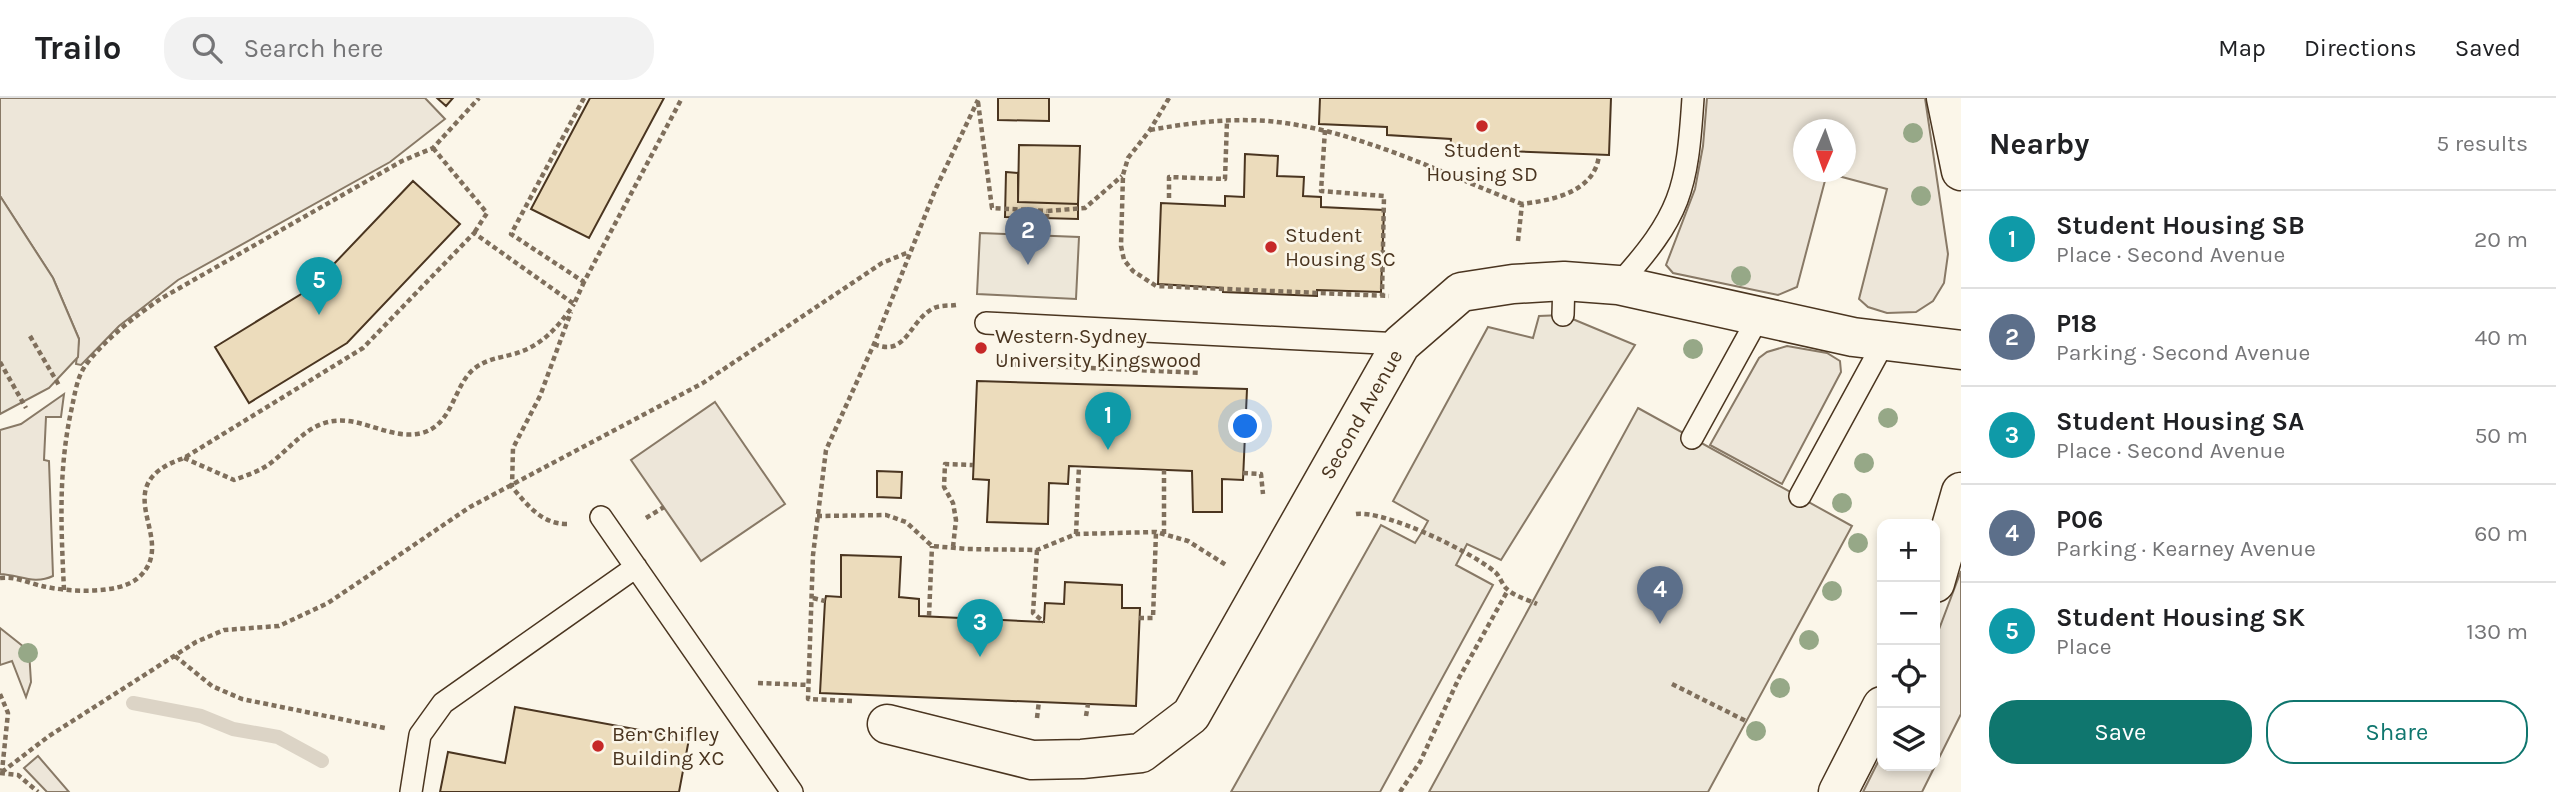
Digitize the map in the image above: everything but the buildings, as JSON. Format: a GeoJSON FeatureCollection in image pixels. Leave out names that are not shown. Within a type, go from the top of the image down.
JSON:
{"type":"FeatureCollection","features":[{"type":"Feature","properties":{"kind":"street"},"geometry":{"type":"LineString","coordinates":[[1946,98],[1961,171]]}},
{"type":"Feature","properties":{"kind":"street","name":"Second Avenue"},"geometry":{"type":"LineString","coordinates":[[887,724],[1032,760],[1140,753],[1191,715],[1294,529],[1415,332],[1461,292],[1513,284],[1563,298],[1618,285],[1758,318],[1884,342],[1961,349]]}},
{"type":"Feature","properties":{"kind":"street"},"geometry":{"type":"LineString","coordinates":[[1935,582],[1961,492]]}},
{"type":"Feature","properties":{"kind":"street"},"geometry":{"type":"LineString","coordinates":[[1838,792],[1881,708]]}},
{"type":"Feature","properties":{"kind":"lane"},"geometry":{"type":"LineString","coordinates":[[1618,285],[1657,242],[1675,209],[1688,167],[1693,98]]}},
{"type":"Feature","properties":{"kind":"lane"},"geometry":{"type":"LineString","coordinates":[[1692,438],[1758,318]]}},
{"type":"Feature","properties":{"kind":"lane"},"geometry":{"type":"LineString","coordinates":[[986,323],[1415,332]]}},
{"type":"Feature","properties":{"kind":"lane"},"geometry":{"type":"LineString","coordinates":[[1800,496],[1884,342]]}},
{"type":"Feature","properties":{"kind":"lane"},"geometry":{"type":"LineString","coordinates":[[601,517],[792,792]]}},
{"type":"Feature","properties":{"kind":"lane"},"geometry":{"type":"LineString","coordinates":[[411,792],[420,735],[443,703],[636,567]]}},
{"type":"Feature","properties":{"kind":"path"},"geometry":{"type":"LineString","coordinates":[[64,590],[60,505],[63,455],[77,382],[85,366],[139,313],[162,298],[402,161],[433,148],[479,98]]}},
{"type":"Feature","properties":{"kind":"path"},"geometry":{"type":"LineString","coordinates":[[584,98],[510,234],[584,282]]}},
{"type":"Feature","properties":{"kind":"path"},"geometry":{"type":"LineString","coordinates":[[601,517],[586,524],[555,524],[532,510],[512,487],[513,448],[540,396],[584,282],[682,98]]}},
{"type":"Feature","properties":{"kind":"path"},"geometry":{"type":"LineString","coordinates":[[1169,98],[1150,130],[1128,158],[1123,175],[1121,246],[1124,260],[1133,271],[1156,286],[1382,296],[1404,301],[1415,332]]}},
{"type":"Feature","properties":{"kind":"path"},"geometry":{"type":"LineString","coordinates":[[978,99],[992,208],[1047,211],[1085,208],[1123,175]]}},
{"type":"Feature","properties":{"kind":"path"},"geometry":{"type":"LineString","coordinates":[[887,724],[862,702],[808,699],[817,516],[826,450],[874,344],[909,252],[978,99]]}},
{"type":"Feature","properties":{"kind":"path"},"geometry":{"type":"LineString","coordinates":[[1150,130],[1195,122],[1227,121],[1267,121],[1325,130],[1522,204],[1542,202],[1576,190],[1598,166],[1599,155]]}},
{"type":"Feature","properties":{"kind":"path"},"geometry":{"type":"LineString","coordinates":[[1169,198],[1169,177],[1225,179],[1227,121]]}},
{"type":"Feature","properties":{"kind":"path"},"geometry":{"type":"LineString","coordinates":[[1325,130],[1321,191],[1384,196],[1382,296]]}},
{"type":"Feature","properties":{"kind":"path"},"geometry":{"type":"LineString","coordinates":[[0,578],[64,590],[105,589],[137,579],[150,563],[151,545],[144,491],[150,476],[161,466],[184,458],[363,348],[474,233],[487,214],[433,148]]}},
{"type":"Feature","properties":{"kind":"path"},"geometry":{"type":"LineString","coordinates":[[1513,284],[1522,204]]}},
{"type":"Feature","properties":{"kind":"path"},"geometry":{"type":"LineString","coordinates":[[1047,211],[1047,236]]}},
{"type":"Feature","properties":{"kind":"path"},"geometry":{"type":"LineString","coordinates":[[474,233],[574,304]]}},
{"type":"Feature","properties":{"kind":"path"},"geometry":{"type":"LineString","coordinates":[[1,772],[49,736],[174,656],[224,630],[279,626],[328,603],[470,508],[668,404],[731,366],[873,269],[909,252]]}},
{"type":"Feature","properties":{"kind":"path"},"geometry":{"type":"LineString","coordinates":[[874,344],[884,348],[901,344],[917,321],[939,307],[988,303],[986,323]]}},
{"type":"Feature","properties":{"kind":"path"},"geometry":{"type":"LineString","coordinates":[[184,458],[234,480],[270,464],[313,428],[328,422],[345,420],[401,436],[424,432],[439,423],[453,407],[472,370],[489,359],[516,353],[541,342],[574,304]]}},
{"type":"Feature","properties":{"kind":"path"},"geometry":{"type":"LineString","coordinates":[[30,336],[60,387]]}},
{"type":"Feature","properties":{"kind":"path"},"geometry":{"type":"LineString","coordinates":[[0,362],[26,408]]}},
{"type":"Feature","properties":{"kind":"path"},"geometry":{"type":"LineString","coordinates":[[953,547],[956,520],[944,487],[945,464],[973,465]]}},
{"type":"Feature","properties":{"kind":"path"},"geometry":{"type":"LineString","coordinates":[[1076,534],[1079,466]]}},
{"type":"Feature","properties":{"kind":"path"},"geometry":{"type":"LineString","coordinates":[[1164,470],[1164,534]]}},
{"type":"Feature","properties":{"kind":"path"},"geometry":{"type":"LineString","coordinates":[[1294,529],[1330,517],[1367,512],[1398,520],[1495,572],[1508,590],[1536,604]]}},
{"type":"Feature","properties":{"kind":"path"},"geometry":{"type":"LineString","coordinates":[[817,516],[886,515],[906,522],[932,546],[953,547],[1037,550],[1076,534],[1156,532],[1188,541],[1262,588]]}},
{"type":"Feature","properties":{"kind":"path"},"geometry":{"type":"LineString","coordinates":[[1139,618],[1153,618],[1156,532]]}},
{"type":"Feature","properties":{"kind":"path"},"geometry":{"type":"LineString","coordinates":[[929,616],[932,546]]}},
{"type":"Feature","properties":{"kind":"path"},"geometry":{"type":"LineString","coordinates":[[1037,550],[1033,612],[1044,622]]}},
{"type":"Feature","properties":{"kind":"path"},"geometry":{"type":"LineString","coordinates":[[1400,792],[1420,762],[1459,678],[1508,590]]}},
{"type":"Feature","properties":{"kind":"path"},"geometry":{"type":"LineString","coordinates":[[813,598],[825,600]]}},
{"type":"Feature","properties":{"kind":"path"},"geometry":{"type":"LineString","coordinates":[[174,656],[212,686],[242,699],[420,735]]}},
{"type":"Feature","properties":{"kind":"path"},"geometry":{"type":"LineString","coordinates":[[1672,684],[1746,721]]}},
{"type":"Feature","properties":{"kind":"path"},"geometry":{"type":"LineString","coordinates":[[0,694],[8,713],[1,772]]}},
{"type":"Feature","properties":{"kind":"path"},"geometry":{"type":"LineString","coordinates":[[1,772],[27,780],[38,792]]}},
{"type":"Feature","properties":{"kind":"shaded area"},"geometry":{"type":"Polygon","coordinates":[[[0,98],[425,98],[445,119],[390,162],[178,280],[119,326],[81,365],[76,364],[79,339],[53,278],[0,196],[0,98]]]}},
{"type":"Feature","properties":{"kind":"shaded area"},"geometry":{"type":"Polygon","coordinates":[[[1707,98],[1925,98],[1948,254],[1944,283],[1933,301],[1916,312],[1887,313],[1868,307],[1859,299],[1887,189],[1856,181],[1856,119],[1793,119],[1793,182],[1825,182],[1797,287],[1778,295],[1673,273],[1666,265],[1695,189],[1703,146],[1707,98]]]}},
{"type":"Feature","properties":{"kind":"shaded area"},"geometry":{"type":"Polygon","coordinates":[[[0,196],[53,278],[79,339],[78,357],[49,388],[0,414],[0,196]]]}},
{"type":"Feature","properties":{"kind":"shaded area"},"geometry":{"type":"Polygon","coordinates":[[[980,233],[1079,237],[1076,299],[977,294],[980,233]]]}},
{"type":"Feature","properties":{"kind":"shaded area"},"geometry":{"type":"Polygon","coordinates":[[[1563,315],[1635,345],[1501,560],[1467,544],[1456,565],[1493,585],[1380,792],[1231,792],[1381,525],[1415,543],[1422,532],[1428,521],[1393,501],[1488,327],[1533,338],[1539,316],[1563,315]]]}},
{"type":"Feature","properties":{"kind":"shaded area"},"geometry":{"type":"Polygon","coordinates":[[[1787,346],[1827,353],[1840,361],[1841,372],[1782,484],[1710,445],[1759,358],[1767,352],[1787,346]]]}},
{"type":"Feature","properties":{"kind":"shaded area"},"geometry":{"type":"Polygon","coordinates":[[[64,394],[61,417],[46,417],[44,460],[49,461],[53,576],[33,580],[0,574],[0,430],[21,424],[64,394]]]}},
{"type":"Feature","properties":{"kind":"shaded area"},"geometry":{"type":"Polygon","coordinates":[[[715,402],[785,504],[701,561],[631,460],[715,402]]]}},
{"type":"Feature","properties":{"kind":"shaded area"},"geometry":{"type":"Polygon","coordinates":[[[1638,408],[1852,526],[1708,792],[1429,792],[1638,408]]]}},
{"type":"Feature","properties":{"kind":"shaded area"},"geometry":{"type":"Polygon","coordinates":[[[1961,571],[1961,714],[1940,756],[1940,627],[1961,571]]]}},
{"type":"Feature","properties":{"kind":"shaded area"},"geometry":{"type":"Polygon","coordinates":[[[0,628],[29,651],[31,682],[26,697],[12,661],[0,665],[0,628]]]}},
{"type":"Feature","properties":{"kind":"shaded area"},"geometry":{"type":"Polygon","coordinates":[[[38,756],[69,792],[47,792],[24,768],[38,756]]]}},
{"type":"Feature","properties":{"kind":"shaded area"},"geometry":{"type":"Polygon","coordinates":[[[1877,764],[1877,771],[1932,771],[1922,792],[1863,792],[1877,764]]]}},
{"type":"Feature","properties":{"kind":"waterway"},"geometry":{"type":"LineString","coordinates":[[133,703],[201,716],[233,729],[278,737],[322,761]]}},
{"type":"Feature","properties":{"kind":"place","name":"Student Housing SD"},"geometry":{"type":"Point","coordinates":[1482,126]}},
{"type":"Feature","properties":{"kind":"place","name":"Student Housing SC"},"geometry":{"type":"Point","coordinates":[1271,247]}},
{"type":"Feature","properties":{"kind":"place","name":"P18"},"geometry":{"type":"Point","coordinates":[1028,265]}},
{"type":"Feature","properties":{"kind":"place","name":"Student Housing SK"},"geometry":{"type":"Point","coordinates":[319,315]}},
{"type":"Feature","properties":{"kind":"place","name":"Western Sydney University Kingswood"},"geometry":{"type":"Point","coordinates":[981,348]}},
{"type":"Feature","properties":{"kind":"place","name":"Student Housing SB"},"geometry":{"type":"Point","coordinates":[1108,450]}},
{"type":"Feature","properties":{"kind":"place","name":"P06"},"geometry":{"type":"Point","coordinates":[1660,624]}},
{"type":"Feature","properties":{"kind":"place","name":"Student Housing SA"},"geometry":{"type":"Point","coordinates":[980,657]}},
{"type":"Feature","properties":{"kind":"place","name":"Ben Chifley Building XC"},"geometry":{"type":"Point","coordinates":[598,746]}}]}
